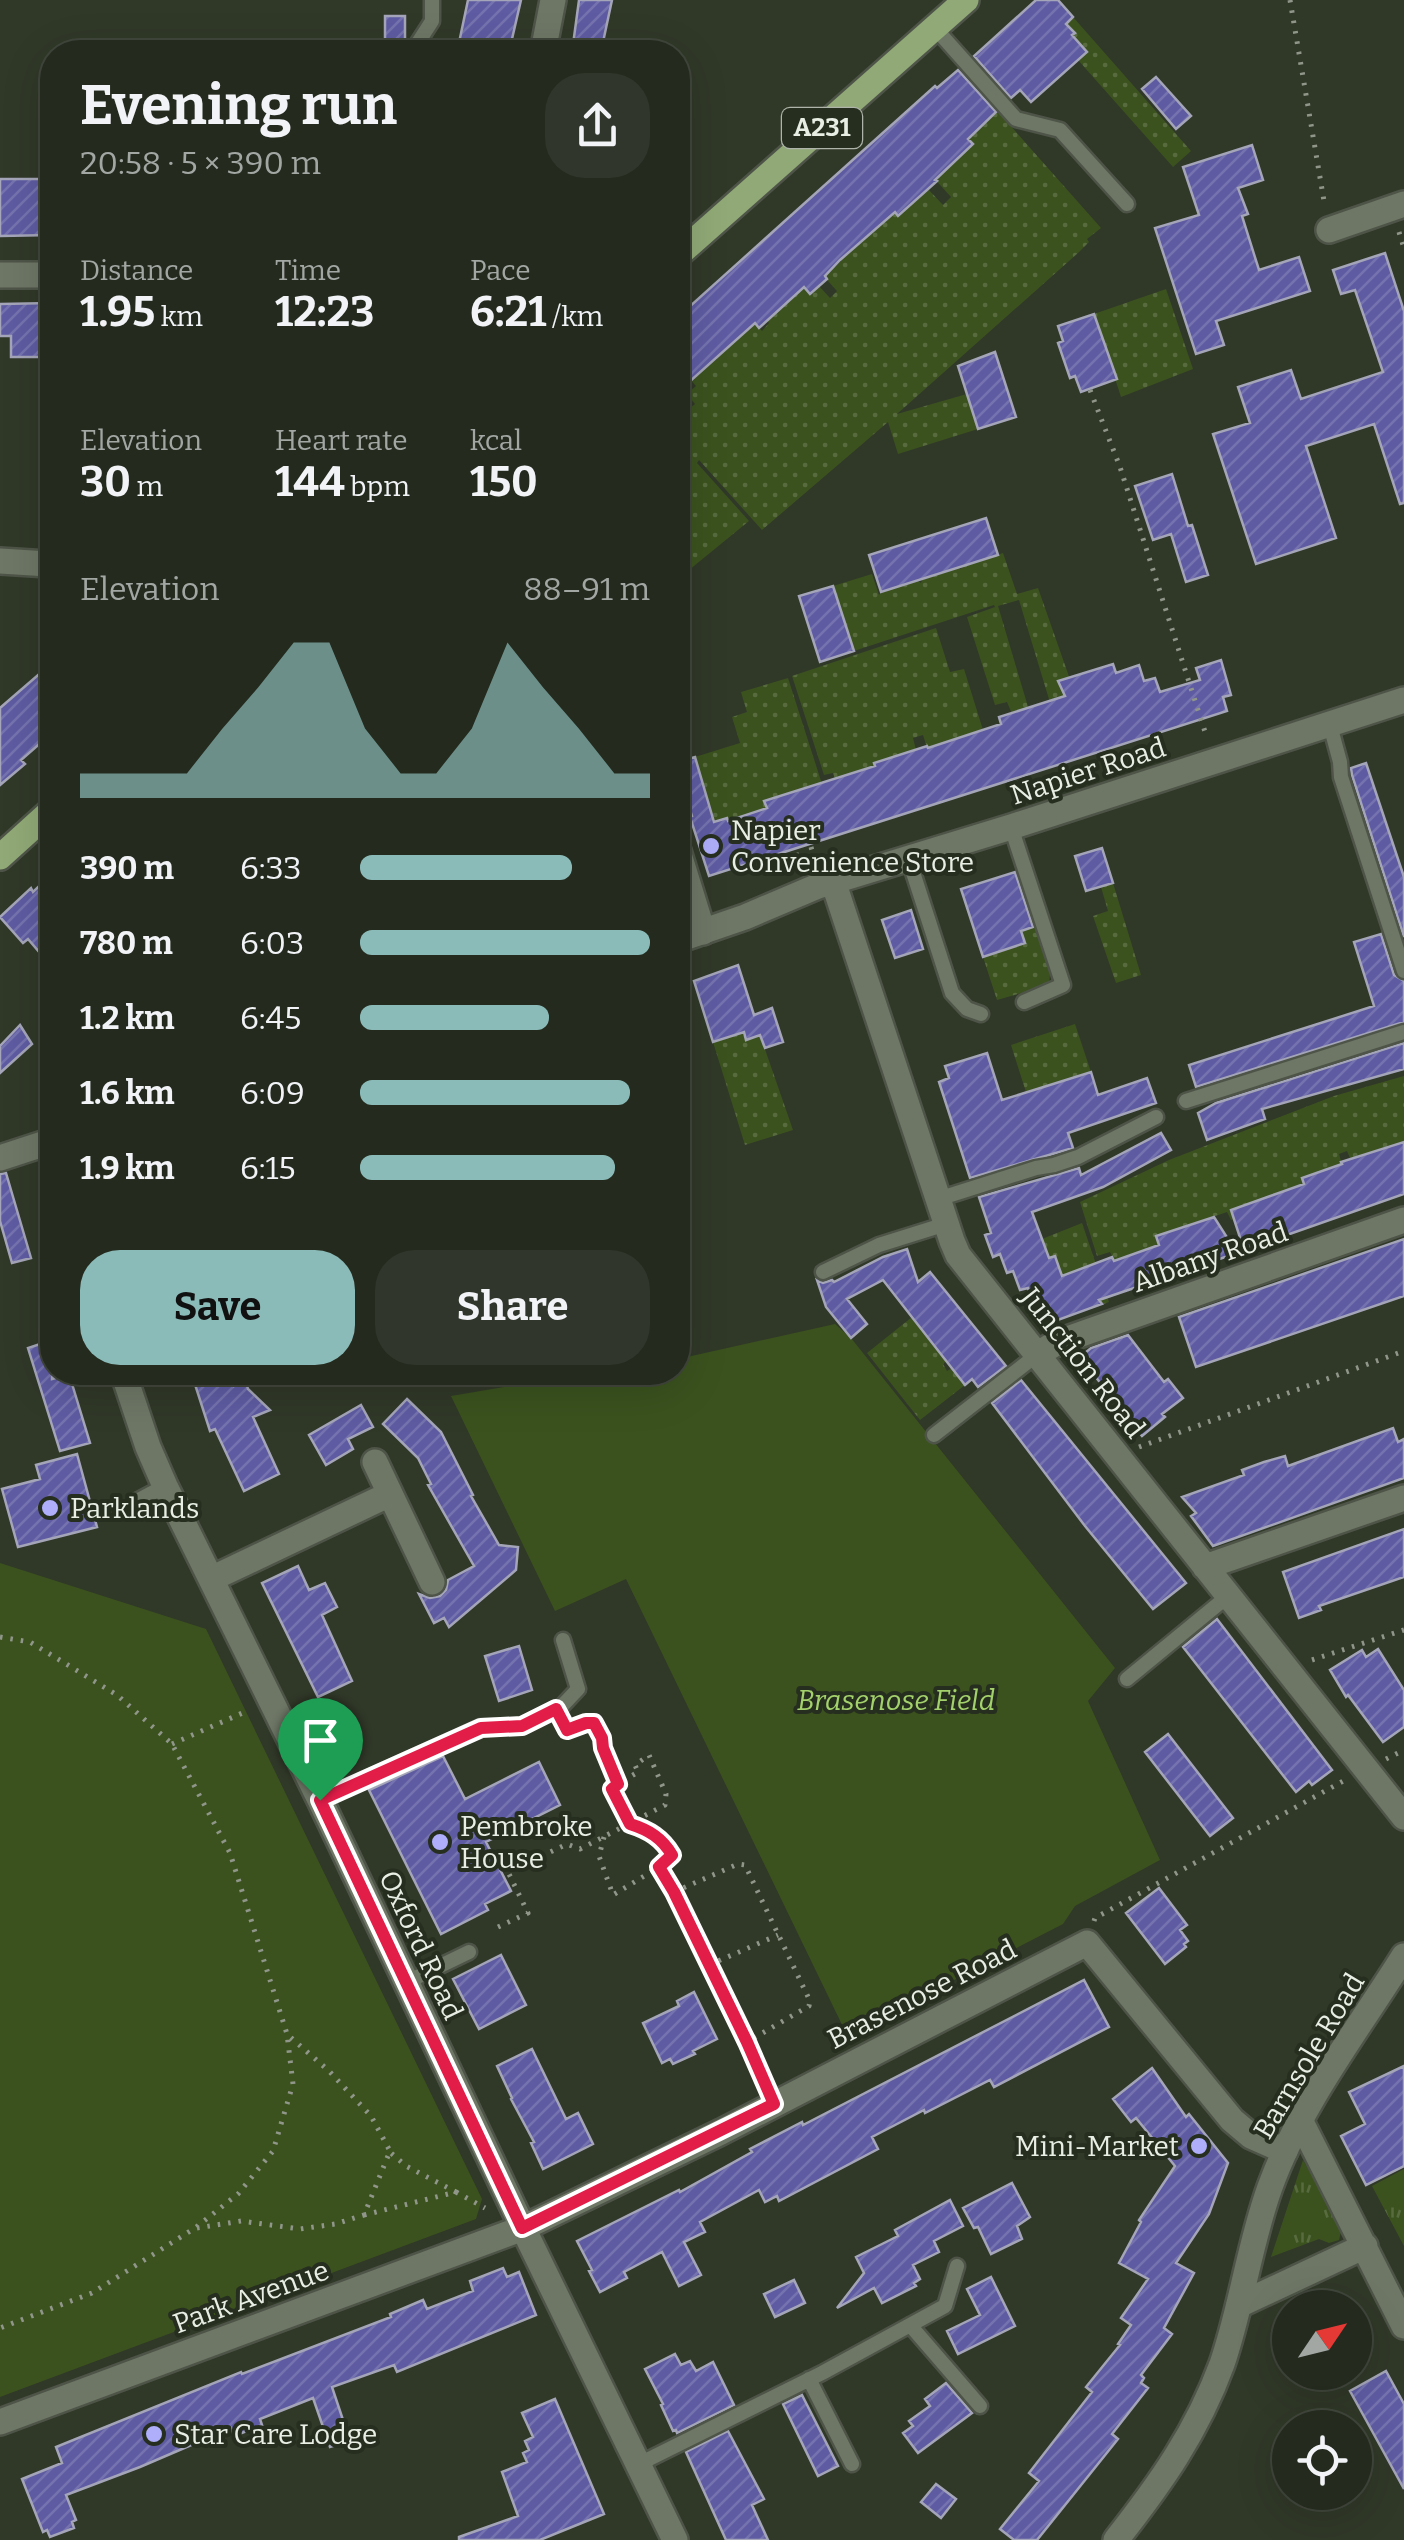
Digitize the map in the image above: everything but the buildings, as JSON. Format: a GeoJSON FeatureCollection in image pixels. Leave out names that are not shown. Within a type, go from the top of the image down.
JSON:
{"type":"FeatureCollection","features":[{"type":"Feature","properties":{"kind":"main road","name":"A231"},"geometry":{"type":"LineString","coordinates":[[690,245],[966,0]]}},
{"type":"Feature","properties":{"kind":"main road"},"geometry":{"type":"LineString","coordinates":[[0,857],[40,821]]}},
{"type":"Feature","properties":{"kind":"street"},"geometry":{"type":"LineString","coordinates":[[545,40],[553,0]]}},
{"type":"Feature","properties":{"kind":"street"},"geometry":{"type":"LineString","coordinates":[[1329,230],[1404,204]]}},
{"type":"Feature","properties":{"kind":"street"},"geometry":{"type":"LineString","coordinates":[[0,275],[40,275]]}},
{"type":"Feature","properties":{"kind":"street"},"geometry":{"type":"LineString","coordinates":[[0,561],[40,562]]}},
{"type":"Feature","properties":{"kind":"street","name":"Napier Road"},"geometry":{"type":"LineString","coordinates":[[690,936],[834,881],[1404,700]]}},
{"type":"Feature","properties":{"kind":"street","name":"Junction Road"},"geometry":{"type":"LineString","coordinates":[[834,881],[958,1254],[1404,1817]]}},
{"type":"Feature","properties":{"kind":"street"},"geometry":{"type":"LineString","coordinates":[[690,890],[703,932]]}},
{"type":"Feature","properties":{"kind":"street"},"geometry":{"type":"LineString","coordinates":[[0,1158],[40,1149]]}},
{"type":"Feature","properties":{"kind":"street","name":"Albany Road"},"geometry":{"type":"LineString","coordinates":[[1038,1354],[1056,1343],[1404,1220]]}},
{"type":"Feature","properties":{"kind":"street","name":"Oxford Road"},"geometry":{"type":"LineString","coordinates":[[127,1385],[166,1486],[639,2464],[670,2538]]}},
{"type":"Feature","properties":{"kind":"street"},"geometry":{"type":"LineString","coordinates":[[375,1462],[432,1582]]}},
{"type":"Feature","properties":{"kind":"street"},"geometry":{"type":"LineString","coordinates":[[210,1578],[390,1494]]}},
{"type":"Feature","properties":{"kind":"street"},"geometry":{"type":"LineString","coordinates":[[1205,1566],[1404,1498]]}},
{"type":"Feature","properties":{"kind":"street"},"geometry":{"type":"LineString","coordinates":[[1087,1943],[1232,2120],[1263,2143],[1285,2151]]}},
{"type":"Feature","properties":{"kind":"street","name":"Brasenose Road"},"geometry":{"type":"LineString","coordinates":[[522,2228],[1087,1943]]}},
{"type":"Feature","properties":{"kind":"street","name":"Barnsole Road"},"geometry":{"type":"LineString","coordinates":[[1116,2540],[1182,2451],[1217,2376],[1270,2187],[1300,2120],[1404,1956]]}},
{"type":"Feature","properties":{"kind":"street"},"geometry":{"type":"LineString","coordinates":[[1300,2120],[1404,2326]]}},
{"type":"Feature","properties":{"kind":"street","name":"Park Avenue"},"geometry":{"type":"LineString","coordinates":[[0,2422],[522,2228]]}},
{"type":"Feature","properties":{"kind":"street"},"geometry":{"type":"LineString","coordinates":[[1240,2305],[1364,2246]]}},
{"type":"Feature","properties":{"kind":"lane"},"geometry":{"type":"LineString","coordinates":[[420,40],[432,21],[432,0]]}},
{"type":"Feature","properties":{"kind":"lane"},"geometry":{"type":"LineString","coordinates":[[934,28],[1016,119],[1060,130],[1127,204]]}},
{"type":"Feature","properties":{"kind":"lane"},"geometry":{"type":"LineString","coordinates":[[1330,724],[1340,777],[1404,971]]}},
{"type":"Feature","properties":{"kind":"lane"},"geometry":{"type":"LineString","coordinates":[[1011,827],[1062,985],[1024,1002]]}},
{"type":"Feature","properties":{"kind":"lane"},"geometry":{"type":"LineString","coordinates":[[909,860],[952,993],[967,1009],[981,1014]]}},
{"type":"Feature","properties":{"kind":"lane"},"geometry":{"type":"LineString","coordinates":[[1186,1100],[1404,1032]]}},
{"type":"Feature","properties":{"kind":"lane"},"geometry":{"type":"LineString","coordinates":[[823,1272],[1036,1168],[1078,1157],[1156,1118]]}},
{"type":"Feature","properties":{"kind":"lane"},"geometry":{"type":"LineString","coordinates":[[934,1436],[1038,1354]]}},
{"type":"Feature","properties":{"kind":"lane"},"geometry":{"type":"LineString","coordinates":[[134,1502],[166,1486]]}},
{"type":"Feature","properties":{"kind":"lane"},"geometry":{"type":"LineString","coordinates":[[1127,1679],[1228,1596]]}},
{"type":"Feature","properties":{"kind":"lane"},"geometry":{"type":"LineString","coordinates":[[320,1800],[481,1728],[522,1726],[556,1709],[578,1689],[562,1640]]}},
{"type":"Feature","properties":{"kind":"lane"},"geometry":{"type":"LineString","coordinates":[[405,1982],[470,1952]]}},
{"type":"Feature","properties":{"kind":"lane"},"geometry":{"type":"LineString","coordinates":[[639,2464],[945,2306],[957,2266]]}},
{"type":"Feature","properties":{"kind":"lane"},"geometry":{"type":"LineString","coordinates":[[910,2324],[980,2406]]}},
{"type":"Feature","properties":{"kind":"lane"},"geometry":{"type":"LineString","coordinates":[[809,2379],[852,2464]]}},
{"type":"Feature","properties":{"kind":"path"},"geometry":{"type":"LineString","coordinates":[[1290,0],[1329,230]]}},
{"type":"Feature","properties":{"kind":"path"},"geometry":{"type":"LineString","coordinates":[[1404,230],[1398,232],[1404,248]]}},
{"type":"Feature","properties":{"kind":"path"},"geometry":{"type":"LineString","coordinates":[[1090,390],[1120,467],[1209,744]]}},
{"type":"Feature","properties":{"kind":"path"},"geometry":{"type":"LineString","coordinates":[[1118,1455],[1404,1351]]}},
{"type":"Feature","properties":{"kind":"path"},"geometry":{"type":"LineString","coordinates":[[1287,1668],[1404,1630]]}},
{"type":"Feature","properties":{"kind":"path"},"geometry":{"type":"LineString","coordinates":[[0,1636],[30,1642],[117,1695],[172,1744],[230,1853],[287,2034],[293,2084],[273,2151],[242,2190],[195,2228],[92,2293],[0,2328]]}},
{"type":"Feature","properties":{"kind":"path"},"geometry":{"type":"LineString","coordinates":[[172,1744],[270,1700]]}},
{"type":"Feature","properties":{"kind":"path"},"geometry":{"type":"LineString","coordinates":[[556,1709],[567,1730],[594,1723],[618,1784]]}},
{"type":"Feature","properties":{"kind":"path"},"geometry":{"type":"LineString","coordinates":[[1087,1943],[1095,1918],[1404,1750]]}},
{"type":"Feature","properties":{"kind":"path"},"geometry":{"type":"LineString","coordinates":[[498,1926],[528,1912],[508,1872],[567,1844],[580,1848],[604,1836],[630,1824],[665,1806],[666,1794],[649,1756],[635,1765],[638,1772],[612,1789],[630,1824],[653,1833],[672,1855],[613,1895],[599,1856],[604,1836]]}},
{"type":"Feature","properties":{"kind":"path"},"geometry":{"type":"LineString","coordinates":[[674,1892],[738,1864],[745,1866],[810,2002],[810,2006],[747,2042]]}},
{"type":"Feature","properties":{"kind":"path"},"geometry":{"type":"LineString","coordinates":[[659,1867],[774,2104]]}},
{"type":"Feature","properties":{"kind":"path"},"geometry":{"type":"LineString","coordinates":[[709,1965],[778,1935]]}},
{"type":"Feature","properties":{"kind":"path"},"geometry":{"type":"LineString","coordinates":[[195,2228],[241,2220],[300,2230],[456,2192],[406,2166],[390,2152],[371,2116],[330,2071],[287,2034]]}},
{"type":"Feature","properties":{"kind":"path"},"geometry":{"type":"LineString","coordinates":[[364,2215],[390,2152]]}},
{"type":"Feature","properties":{"kind":"green space"},"geometry":{"type":"Polygon","coordinates":[[[1073,17],[1191,151],[1173,167],[1078,60],[1086,52],[1066,24],[1073,17]]]}},
{"type":"Feature","properties":{"kind":"green space"},"geometry":{"type":"Polygon","coordinates":[[[994,107],[1101,228],[897,414],[967,394],[978,429],[898,454],[888,422],[762,530],[699,460],[697,463],[749,521],[690,569],[690,408],[695,404],[690,391],[696,386],[690,379],[692,347],[708,366],[717,359],[708,349],[732,344],[747,330],[739,306],[762,331],[769,323],[747,299],[804,287],[810,294],[819,286],[830,298],[837,291],[801,251],[835,267],[841,261],[834,254],[865,238],[895,212],[899,216],[927,188],[943,205],[951,197],[911,153],[959,156],[972,145],[962,132],[978,129],[994,114],[994,107]]]}},
{"type":"Feature","properties":{"kind":"green space"},"geometry":{"type":"Polygon","coordinates":[[[1166,289],[1193,369],[1121,397],[1094,314],[1166,289]]]}},
{"type":"Feature","properties":{"kind":"green space"},"geometry":{"type":"Polygon","coordinates":[[[1003,553],[1017,594],[1038,588],[1073,688],[1058,729],[1019,600],[998,606],[1037,737],[1016,723],[1007,702],[995,705],[967,617],[994,605],[854,651],[833,586],[872,574],[879,595],[1003,553]]]}},
{"type":"Feature","properties":{"kind":"green space"},"geometry":{"type":"Polygon","coordinates":[[[936,628],[950,672],[964,669],[983,730],[931,760],[923,735],[913,738],[918,758],[842,801],[833,773],[824,775],[792,676],[936,628]]]}},
{"type":"Feature","properties":{"kind":"green space"},"geometry":{"type":"Polygon","coordinates":[[[788,678],[822,784],[764,801],[772,824],[761,810],[744,816],[747,828],[715,822],[695,757],[740,743],[732,717],[747,712],[741,692],[788,678]]]}},
{"type":"Feature","properties":{"kind":"green space"},"geometry":{"type":"Polygon","coordinates":[[[1113,883],[1141,975],[1116,983],[1093,916],[1108,911],[1101,887],[1113,883]]]}},
{"type":"Feature","properties":{"kind":"green space"},"geometry":{"type":"Polygon","coordinates":[[[1013,908],[1031,927],[1040,925],[1051,964],[1049,985],[997,1000],[983,957],[993,953],[1013,908]]]}},
{"type":"Feature","properties":{"kind":"green space"},"geometry":{"type":"Polygon","coordinates":[[[734,1001],[746,1039],[760,1035],[793,1130],[745,1145],[713,1042],[734,1001]]]}},
{"type":"Feature","properties":{"kind":"green space"},"geometry":{"type":"Polygon","coordinates":[[[1075,1024],[1091,1072],[1071,1079],[1063,1115],[1052,1084],[1026,1092],[1011,1045],[1075,1024]]]}},
{"type":"Feature","properties":{"kind":"green space"},"geometry":{"type":"Polygon","coordinates":[[[1404,1076],[1404,1142],[1390,1147],[1386,1167],[1380,1149],[1360,1156],[1358,1177],[1347,1151],[1339,1154],[1342,1164],[1308,1195],[1285,1202],[1282,1192],[1232,1210],[1234,1219],[1227,1212],[1195,1223],[1159,1245],[1114,1260],[1110,1252],[1097,1256],[1080,1202],[1169,1160],[1334,1096],[1404,1076]]]}},
{"type":"Feature","properties":{"kind":"green space"},"geometry":{"type":"Polygon","coordinates":[[[1082,1223],[1109,1302],[1091,1309],[1069,1273],[1062,1276],[1055,1257],[1049,1258],[1042,1239],[1082,1223]]]}},
{"type":"Feature","properties":{"kind":"green space"},"geometry":{"type":"Polygon","coordinates":[[[912,1317],[947,1360],[943,1364],[947,1371],[952,1368],[965,1385],[920,1420],[867,1353],[912,1317]]]}},
{"type":"Feature","properties":{"kind":"green space","name":"Brasenose Field"},"geometry":{"type":"Polygon","coordinates":[[[835,1324],[851,1338],[1115,1668],[1088,1701],[1160,1860],[1075,1906],[1063,1924],[847,2035],[626,1579],[555,1611],[451,1396],[516,1385],[690,1385],[690,1356],[835,1324]]]}},
{"type":"Feature","properties":{"kind":"green space"},"geometry":{"type":"Polygon","coordinates":[[[0,1563],[206,1629],[482,2199],[476,2219],[0,2397],[0,1563]]]}},
{"type":"Feature","properties":{"kind":"green space"},"geometry":{"type":"Polygon","coordinates":[[[1303,2160],[1342,2227],[1339,2240],[1329,2243],[1319,2239],[1271,2257],[1303,2160]]]}},
{"type":"Feature","properties":{"kind":"green space"},"geometry":{"type":"Polygon","coordinates":[[[1404,2169],[1404,2246],[1372,2186],[1404,2169]]]}},
{"type":"Feature","properties":{"kind":"place","name":"Napier Convenience Store"},"geometry":{"type":"Point","coordinates":[711,846]}},
{"type":"Feature","properties":{"kind":"place","name":"Parklands"},"geometry":{"type":"Point","coordinates":[50,1508]}},
{"type":"Feature","properties":{"kind":"place","name":"Pembroke House"},"geometry":{"type":"Point","coordinates":[440,1842]}},
{"type":"Feature","properties":{"kind":"place","name":"Mini-Market"},"geometry":{"type":"Point","coordinates":[1199,2146]}},
{"type":"Feature","properties":{"kind":"place","name":"Star Care Lodge"},"geometry":{"type":"Point","coordinates":[154,2434]}},
{"type":"Feature","properties":{"kind":"route"},"geometry":{"type":"LineString","coordinates":[[556,1709],[567,1730],[594,1723],[618,1784],[612,1789],[630,1824],[653,1833],[672,1855],[659,1867],[774,2104],[522,2228],[320,1800],[481,1728],[522,1726],[556,1709]]}}]}
